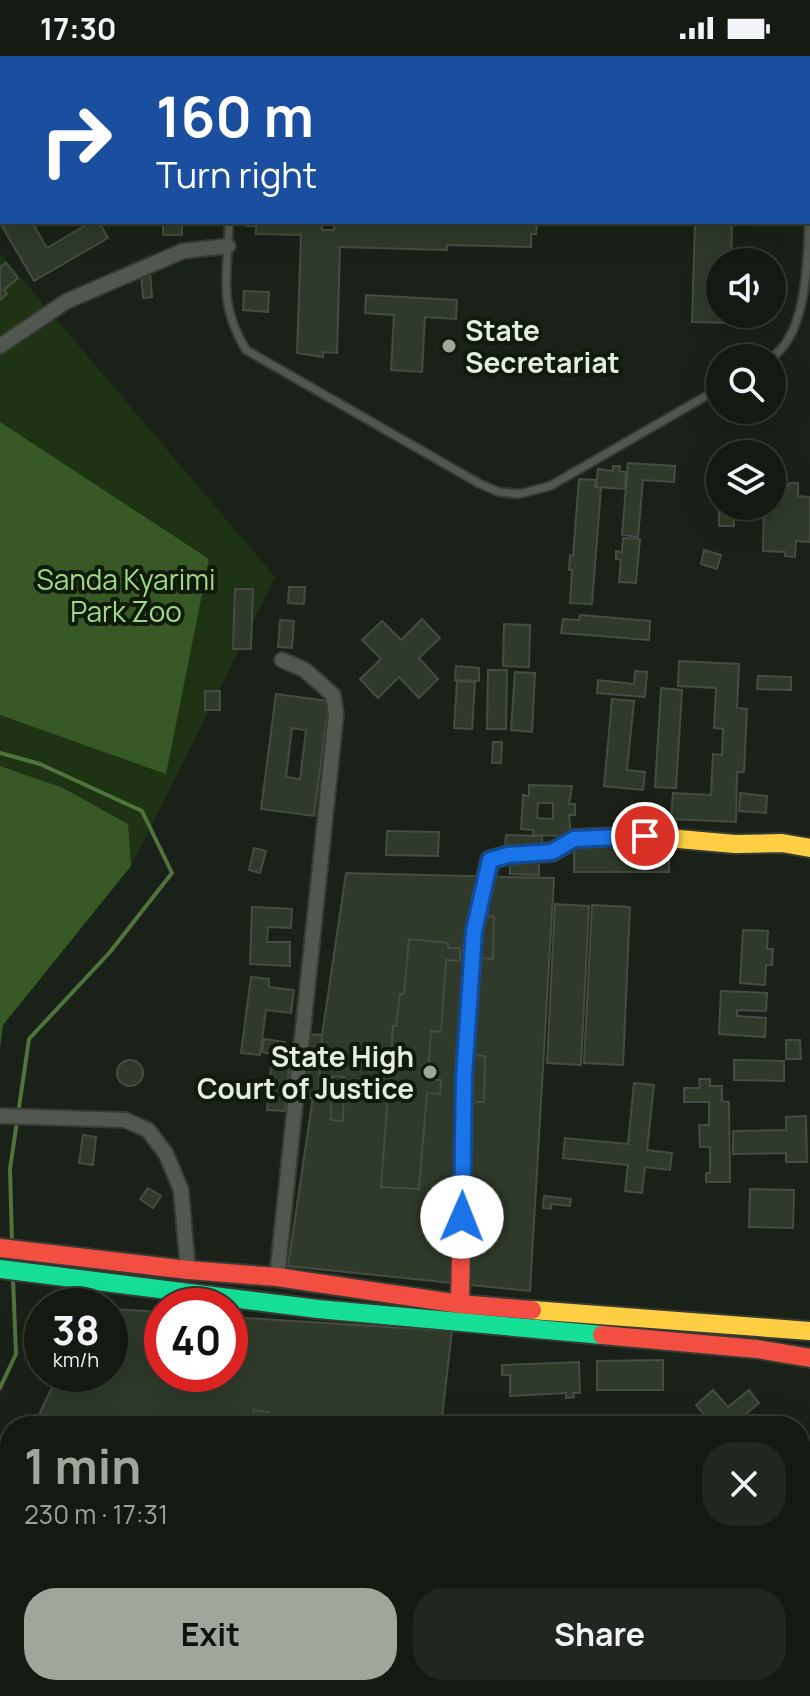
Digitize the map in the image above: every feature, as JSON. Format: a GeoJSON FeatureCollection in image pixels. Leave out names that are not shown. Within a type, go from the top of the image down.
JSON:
{"type":"FeatureCollection","features":[{"type":"Feature","properties":{"kind":"main road"},"geometry":{"type":"LineString","coordinates":[[460,1304],[464,1076],[474,931],[490,860],[508,855],[552,852],[574,839],[645,836],[735,844],[782,843],[810,848]]}},
{"type":"Feature","properties":{"kind":"main road"},"geometry":{"type":"LineString","coordinates":[[0,1248],[277,1277],[460,1304],[810,1331]]}},
{"type":"Feature","properties":{"kind":"main road"},"geometry":{"type":"LineString","coordinates":[[0,1269],[318,1309],[757,1349],[810,1358]]}},
{"type":"Feature","properties":{"kind":"street"},"geometry":{"type":"LineString","coordinates":[[0,346],[67,301],[183,251],[228,246]]}},
{"type":"Feature","properties":{"kind":"street"},"geometry":{"type":"LineString","coordinates":[[277,1277],[336,714],[333,695],[305,670],[282,660]]}},
{"type":"Feature","properties":{"kind":"street"},"geometry":{"type":"LineString","coordinates":[[0,1116],[125,1120],[148,1130],[166,1154],[181,1190],[188,1270]]}},
{"type":"Feature","properties":{"kind":"lane"},"geometry":{"type":"LineString","coordinates":[[229,224],[227,309],[232,328],[246,350],[448,467],[499,492],[519,494],[550,486],[706,396]]}},
{"type":"Feature","properties":{"kind":"lane"},"geometry":{"type":"LineString","coordinates":[[785,344],[796,329],[804,302],[809,224]]}},
{"type":"Feature","properties":{"kind":"green space","name":"Sanda Kyarimi Park Zoo"},"geometry":{"type":"Polygon","coordinates":[[[0,253],[275,577],[131,866],[3,1025],[0,1041],[0,253]]]}},
{"type":"Feature","properties":{"kind":"green space"},"geometry":{"type":"Polygon","coordinates":[[[0,422],[209,559],[166,774],[0,715],[0,422]]]}},
{"type":"Feature","properties":{"kind":"green space"},"geometry":{"type":"Polygon","coordinates":[[[0,766],[63,788],[128,824],[131,866],[3,1025],[0,1048],[0,766]]]}},
{"type":"Feature","properties":{"kind":"building"},"geometry":{"type":"Polygon","coordinates":[[[1,224],[33,224],[47,248],[88,224],[100,224],[108,238],[34,281],[1,224]]]}},
{"type":"Feature","properties":{"kind":"building"},"geometry":{"type":"Polygon","coordinates":[[[163,224],[182,224],[182,235],[163,235],[163,224]]]}},
{"type":"Feature","properties":{"kind":"building"},"geometry":{"type":"Polygon","coordinates":[[[322,224],[322,230],[334,230],[334,224],[537,224],[536,234],[531,234],[531,247],[447,245],[447,250],[340,247],[337,353],[323,352],[323,357],[297,353],[301,235],[256,234],[256,226],[247,226],[322,224]]]}},
{"type":"Feature","properties":{"kind":"building"},"geometry":{"type":"Polygon","coordinates":[[[695,224],[732,224],[731,248],[706,248],[706,322],[692,322],[695,224]]]}},
{"type":"Feature","properties":{"kind":"building"},"geometry":{"type":"Polygon","coordinates":[[[6,263],[18,278],[4,290],[7,294],[0,300],[0,267],[6,263]]]}},
{"type":"Feature","properties":{"kind":"building"},"geometry":{"type":"Polygon","coordinates":[[[150,272],[152,297],[143,298],[141,273],[150,272]]]}},
{"type":"Feature","properties":{"kind":"building"},"geometry":{"type":"Polygon","coordinates":[[[244,291],[269,292],[268,312],[243,310],[244,291]]]}},
{"type":"Feature","properties":{"kind":"building"},"geometry":{"type":"Polygon","coordinates":[[[366,295],[457,300],[456,319],[425,317],[422,372],[391,370],[394,315],[365,313],[366,295]]]}},
{"type":"Feature","properties":{"kind":"building"},"geometry":{"type":"Polygon","coordinates":[[[628,463],[675,466],[674,482],[643,480],[638,537],[622,535],[628,463]]]}},
{"type":"Feature","properties":{"kind":"building"},"geometry":{"type":"Polygon","coordinates":[[[613,466],[620,466],[619,471],[626,472],[625,489],[596,487],[598,469],[613,471],[613,466]]]}},
{"type":"Feature","properties":{"kind":"building"},"geometry":{"type":"Polygon","coordinates":[[[579,479],[596,480],[595,487],[601,488],[592,604],[570,603],[570,555],[573,556],[579,479]]]}},
{"type":"Feature","properties":{"kind":"building"},"geometry":{"type":"Polygon","coordinates":[[[789,483],[798,483],[798,496],[810,497],[810,542],[796,541],[795,557],[785,556],[785,552],[763,551],[764,520],[786,520],[789,483]]]}},
{"type":"Feature","properties":{"kind":"building"},"geometry":{"type":"Polygon","coordinates":[[[719,520],[734,520],[734,526],[719,526],[719,520]]]}},
{"type":"Feature","properties":{"kind":"building"},"geometry":{"type":"Polygon","coordinates":[[[623,538],[640,539],[636,583],[619,582],[621,560],[616,559],[616,551],[622,552],[623,538]]]}},
{"type":"Feature","properties":{"kind":"building"},"geometry":{"type":"Polygon","coordinates":[[[704,550],[721,555],[717,569],[701,564],[704,550]]]}},
{"type":"Feature","properties":{"kind":"building"},"geometry":{"type":"Polygon","coordinates":[[[289,587],[305,587],[304,604],[288,603],[289,587]]]}},
{"type":"Feature","properties":{"kind":"building"},"geometry":{"type":"Polygon","coordinates":[[[235,589],[253,589],[251,649],[233,649],[235,589]]]}},
{"type":"Feature","properties":{"kind":"building"},"geometry":{"type":"Polygon","coordinates":[[[580,615],[650,621],[649,640],[561,633],[563,619],[579,620],[580,615]]]}},
{"type":"Feature","properties":{"kind":"building"},"geometry":{"type":"Polygon","coordinates":[[[422,619],[440,638],[419,658],[438,679],[419,698],[399,677],[378,698],[360,679],[381,659],[362,640],[382,621],[401,640],[422,619]]]}},
{"type":"Feature","properties":{"kind":"building"},"geometry":{"type":"Polygon","coordinates":[[[280,620],[294,621],[292,648],[278,647],[280,620]]]}},
{"type":"Feature","properties":{"kind":"building"},"geometry":{"type":"Polygon","coordinates":[[[504,624],[530,625],[529,667],[503,666],[504,624]]]}},
{"type":"Feature","properties":{"kind":"building"},"geometry":{"type":"Polygon","coordinates":[[[679,661],[739,664],[737,708],[747,709],[744,772],[737,772],[736,822],[671,819],[673,793],[711,795],[713,754],[722,755],[723,729],[714,728],[716,688],[678,686],[679,661]]]}},
{"type":"Feature","properties":{"kind":"building"},"geometry":{"type":"Polygon","coordinates":[[[456,666],[479,668],[479,681],[455,680],[456,666]]]}},
{"type":"Feature","properties":{"kind":"building"},"geometry":{"type":"Polygon","coordinates":[[[488,670],[507,670],[506,729],[487,729],[488,670]]]}},
{"type":"Feature","properties":{"kind":"building"},"geometry":{"type":"Polygon","coordinates":[[[635,671],[647,672],[645,697],[597,693],[598,680],[634,684],[635,671]]]}},
{"type":"Feature","properties":{"kind":"building"},"geometry":{"type":"Polygon","coordinates":[[[515,672],[535,673],[532,732],[511,730],[515,672]]]}},
{"type":"Feature","properties":{"kind":"building"},"geometry":{"type":"Polygon","coordinates":[[[758,676],[791,677],[791,690],[757,689],[758,676]]]}},
{"type":"Feature","properties":{"kind":"building"},"geometry":{"type":"Polygon","coordinates":[[[457,681],[475,682],[472,729],[454,728],[457,681]]]}},
{"type":"Feature","properties":{"kind":"building"},"geometry":{"type":"Polygon","coordinates":[[[661,688],[682,690],[676,788],[655,787],[661,688]]]}},
{"type":"Feature","properties":{"kind":"building"},"geometry":{"type":"Polygon","coordinates":[[[205,691],[220,691],[220,710],[205,710],[205,691]]]}},
{"type":"Feature","properties":{"kind":"building"},"geometry":{"type":"Polygon","coordinates":[[[276,694],[329,701],[314,816],[261,809],[276,694]],[[292,728],[286,777],[300,779],[306,730],[292,728]]]}},
{"type":"Feature","properties":{"kind":"building"},"geometry":{"type":"Polygon","coordinates":[[[612,699],[634,701],[627,770],[645,772],[643,790],[604,786],[612,699]]]}},
{"type":"Feature","properties":{"kind":"building"},"geometry":{"type":"Polygon","coordinates":[[[493,742],[502,742],[501,763],[492,763],[493,742]]]}},
{"type":"Feature","properties":{"kind":"building"},"geometry":{"type":"Polygon","coordinates":[[[529,785],[572,786],[569,804],[575,804],[575,815],[569,815],[571,833],[565,832],[565,836],[533,835],[533,830],[521,829],[523,795],[529,796],[529,785]],[[538,803],[537,818],[553,819],[553,803],[538,803]]]}},
{"type":"Feature","properties":{"kind":"building"},"geometry":{"type":"Polygon","coordinates":[[[740,793],[767,796],[766,813],[739,811],[740,793]]]}},
{"type":"Feature","properties":{"kind":"building"},"geometry":{"type":"Polygon","coordinates":[[[387,831],[439,832],[438,856],[386,855],[387,831]]]}},
{"type":"Feature","properties":{"kind":"building"},"geometry":{"type":"Polygon","coordinates":[[[506,835],[542,836],[542,848],[505,847],[506,835]]]}},
{"type":"Feature","properties":{"kind":"building"},"geometry":{"type":"Polygon","coordinates":[[[574,843],[669,843],[669,872],[574,872],[574,843]]]}},
{"type":"Feature","properties":{"kind":"building"},"geometry":{"type":"Polygon","coordinates":[[[254,848],[266,851],[260,873],[249,870],[254,848]]]}},
{"type":"Feature","properties":{"kind":"building"},"geometry":{"type":"Polygon","coordinates":[[[510,858],[539,859],[539,875],[510,874],[510,858]]]}},
{"type":"Feature","properties":{"kind":"building","name":"State High Court of Justice"},"geometry":{"type":"Polygon","coordinates":[[[346,873],[554,878],[530,1291],[288,1266],[346,873]]]}},
{"type":"Feature","properties":{"kind":"building"},"geometry":{"type":"Polygon","coordinates":[[[555,904],[589,906],[581,1065],[547,1063],[555,904]]]}},
{"type":"Feature","properties":{"kind":"building"},"geometry":{"type":"Polygon","coordinates":[[[592,905],[630,907],[623,1065],[584,1063],[592,905]]]}},
{"type":"Feature","properties":{"kind":"building"},"geometry":{"type":"Polygon","coordinates":[[[252,907],[292,909],[291,928],[268,927],[267,942],[290,942],[290,966],[250,964],[252,907]]]}},
{"type":"Feature","properties":{"kind":"building"},"geometry":{"type":"Polygon","coordinates":[[[482,916],[494,917],[493,959],[481,958],[482,916]]]}},
{"type":"Feature","properties":{"kind":"building"},"geometry":{"type":"Polygon","coordinates":[[[743,930],[768,931],[767,949],[773,949],[772,965],[766,965],[765,985],[740,983],[743,930]]]}},
{"type":"Feature","properties":{"kind":"building"},"geometry":{"type":"Polygon","coordinates":[[[409,939],[448,943],[448,948],[460,948],[460,961],[446,960],[441,1032],[431,1031],[428,1079],[441,1080],[440,1094],[427,1093],[419,1189],[381,1187],[393,1026],[396,1026],[400,994],[404,994],[409,939]]]}},
{"type":"Feature","properties":{"kind":"building"},"geometry":{"type":"Polygon","coordinates":[[[251,977],[269,979],[269,987],[294,990],[291,1013],[266,1010],[260,1055],[241,1053],[251,977]]]}},
{"type":"Feature","properties":{"kind":"building"},"geometry":{"type":"Polygon","coordinates":[[[721,991],[767,993],[766,1011],[737,1010],[737,1016],[766,1018],[765,1037],[719,1034],[721,991]]]}},
{"type":"Feature","properties":{"kind":"building"},"geometry":{"type":"Polygon","coordinates":[[[307,1034],[322,1035],[321,1051],[306,1050],[307,1034]]]}},
{"type":"Feature","properties":{"kind":"building"},"geometry":{"type":"Polygon","coordinates":[[[264,1039],[285,1042],[282,1056],[262,1052],[264,1039]]]}},
{"type":"Feature","properties":{"kind":"building"},"geometry":{"type":"Polygon","coordinates":[[[786,1040],[800,1040],[801,1059],[786,1059],[786,1040]]]}},
{"type":"Feature","properties":{"kind":"building"},"geometry":{"type":"Polygon","coordinates":[[[470,1055],[485,1056],[484,1102],[468,1102],[470,1055]]]}},
{"type":"Feature","properties":{"kind":"building"},"geometry":{"type":"Polygon","coordinates":[[[278,1057],[290,1058],[285,1111],[267,1110],[271,1067],[277,1068],[278,1057]]]}},
{"type":"Feature","properties":{"kind":"building"},"geometry":{"type":"Polygon","coordinates":[[[130,1060],[140,1063],[143,1073],[140,1083],[130,1086],[120,1083],[117,1073],[120,1063],[130,1060]]]}},
{"type":"Feature","properties":{"kind":"building"},"geometry":{"type":"Polygon","coordinates":[[[734,1060],[784,1061],[784,1081],[734,1080],[734,1060]]]}},
{"type":"Feature","properties":{"kind":"building"},"geometry":{"type":"Polygon","coordinates":[[[309,1064],[320,1064],[319,1099],[308,1098],[309,1064]]]}},
{"type":"Feature","properties":{"kind":"building"},"geometry":{"type":"Polygon","coordinates":[[[332,1076],[344,1077],[343,1121],[331,1120],[332,1076]]]}},
{"type":"Feature","properties":{"kind":"building"},"geometry":{"type":"Polygon","coordinates":[[[699,1079],[710,1079],[710,1086],[722,1086],[722,1101],[729,1102],[730,1182],[706,1182],[706,1173],[710,1173],[710,1147],[700,1147],[699,1125],[709,1125],[709,1102],[684,1102],[684,1088],[700,1088],[699,1079]]]}},
{"type":"Feature","properties":{"kind":"building"},"geometry":{"type":"Polygon","coordinates":[[[634,1083],[654,1085],[647,1150],[672,1153],[670,1170],[645,1167],[642,1193],[625,1191],[628,1165],[563,1158],[565,1138],[628,1144],[634,1083]]]}},
{"type":"Feature","properties":{"kind":"building"},"geometry":{"type":"Polygon","coordinates":[[[806,1116],[807,1162],[786,1162],[786,1153],[733,1154],[733,1131],[786,1130],[786,1117],[806,1116]]]}},
{"type":"Feature","properties":{"kind":"building"},"geometry":{"type":"Polygon","coordinates":[[[83,1135],[96,1137],[93,1165],[79,1163],[83,1135]]]}},
{"type":"Feature","properties":{"kind":"building"},"geometry":{"type":"Polygon","coordinates":[[[148,1188],[161,1196],[153,1208],[140,1199],[148,1188]]]}},
{"type":"Feature","properties":{"kind":"building"},"geometry":{"type":"Polygon","coordinates":[[[750,1189],[794,1190],[793,1228],[749,1227],[750,1189]]]}},
{"type":"Feature","properties":{"kind":"building"},"geometry":{"type":"Polygon","coordinates":[[[544,1196],[571,1199],[570,1206],[551,1204],[551,1209],[543,1208],[544,1196]]]}},
{"type":"Feature","properties":{"kind":"building"},"geometry":{"type":"Polygon","coordinates":[[[128,1310],[144,1311],[144,1392],[248,1392],[248,1318],[452,1331],[442,1416],[39,1416],[50,1392],[128,1392],[128,1310]]]}},
{"type":"Feature","properties":{"kind":"building"},"geometry":{"type":"Polygon","coordinates":[[[663,1360],[663,1390],[597,1390],[597,1361],[663,1360]]]}},
{"type":"Feature","properties":{"kind":"building"},"geometry":{"type":"Polygon","coordinates":[[[579,1362],[580,1393],[573,1393],[574,1397],[566,1398],[566,1393],[510,1396],[510,1375],[502,1375],[502,1365],[579,1362]]]}},
{"type":"Feature","properties":{"kind":"building"},"geometry":{"type":"Polygon","coordinates":[[[713,1390],[728,1407],[749,1390],[759,1403],[743,1416],[705,1416],[696,1405],[713,1390]]]}},
{"type":"Feature","properties":{"kind":"building"},"geometry":{"type":"Polygon","coordinates":[[[254,1410],[268,1412],[268,1416],[253,1416],[254,1410]]]}},
{"type":"Feature","properties":{"kind":"waterway"},"geometry":{"type":"LineString","coordinates":[[0,753],[40,764],[142,811],[172,873],[110,952],[29,1039],[10,1169],[12,1242]]}},
{"type":"Feature","properties":{"kind":"waterway"},"geometry":{"type":"LineString","coordinates":[[0,1388],[16,1354],[13,1278]]}},
{"type":"Feature","properties":{"kind":"traffic: fast"},"geometry":{"type":"LineString","coordinates":[[0,1269],[318,1309],[602,1335]]}},
{"type":"Feature","properties":{"kind":"traffic: slow"},"geometry":{"type":"LineString","coordinates":[[592,838],[645,836],[735,844],[782,843],[810,848]]}},
{"type":"Feature","properties":{"kind":"traffic: slow"},"geometry":{"type":"LineString","coordinates":[[532,1310],[810,1331]]}},
{"type":"Feature","properties":{"kind":"traffic: jam"},"geometry":{"type":"LineString","coordinates":[[460,1304],[464,1076],[474,931],[490,860],[508,855],[552,852],[574,839],[592,838]]}},
{"type":"Feature","properties":{"kind":"traffic: jam"},"geometry":{"type":"LineString","coordinates":[[0,1248],[277,1277],[460,1304],[532,1310]]}},
{"type":"Feature","properties":{"kind":"traffic: jam"},"geometry":{"type":"LineString","coordinates":[[602,1335],[757,1349],[810,1358]]}},
{"type":"Feature","properties":{"kind":"place","name":"State Secretariat"},"geometry":{"type":"Point","coordinates":[449,346]}},
{"type":"Feature","properties":{"kind":"place","name":"State High Court of Justice"},"geometry":{"type":"Point","coordinates":[430,1072]}},
{"type":"Feature","properties":{"kind":"route"},"geometry":{"type":"LineString","coordinates":[[462,1217],[464,1076],[474,931],[490,860],[508,855],[552,852],[574,839],[645,836]]}}]}
